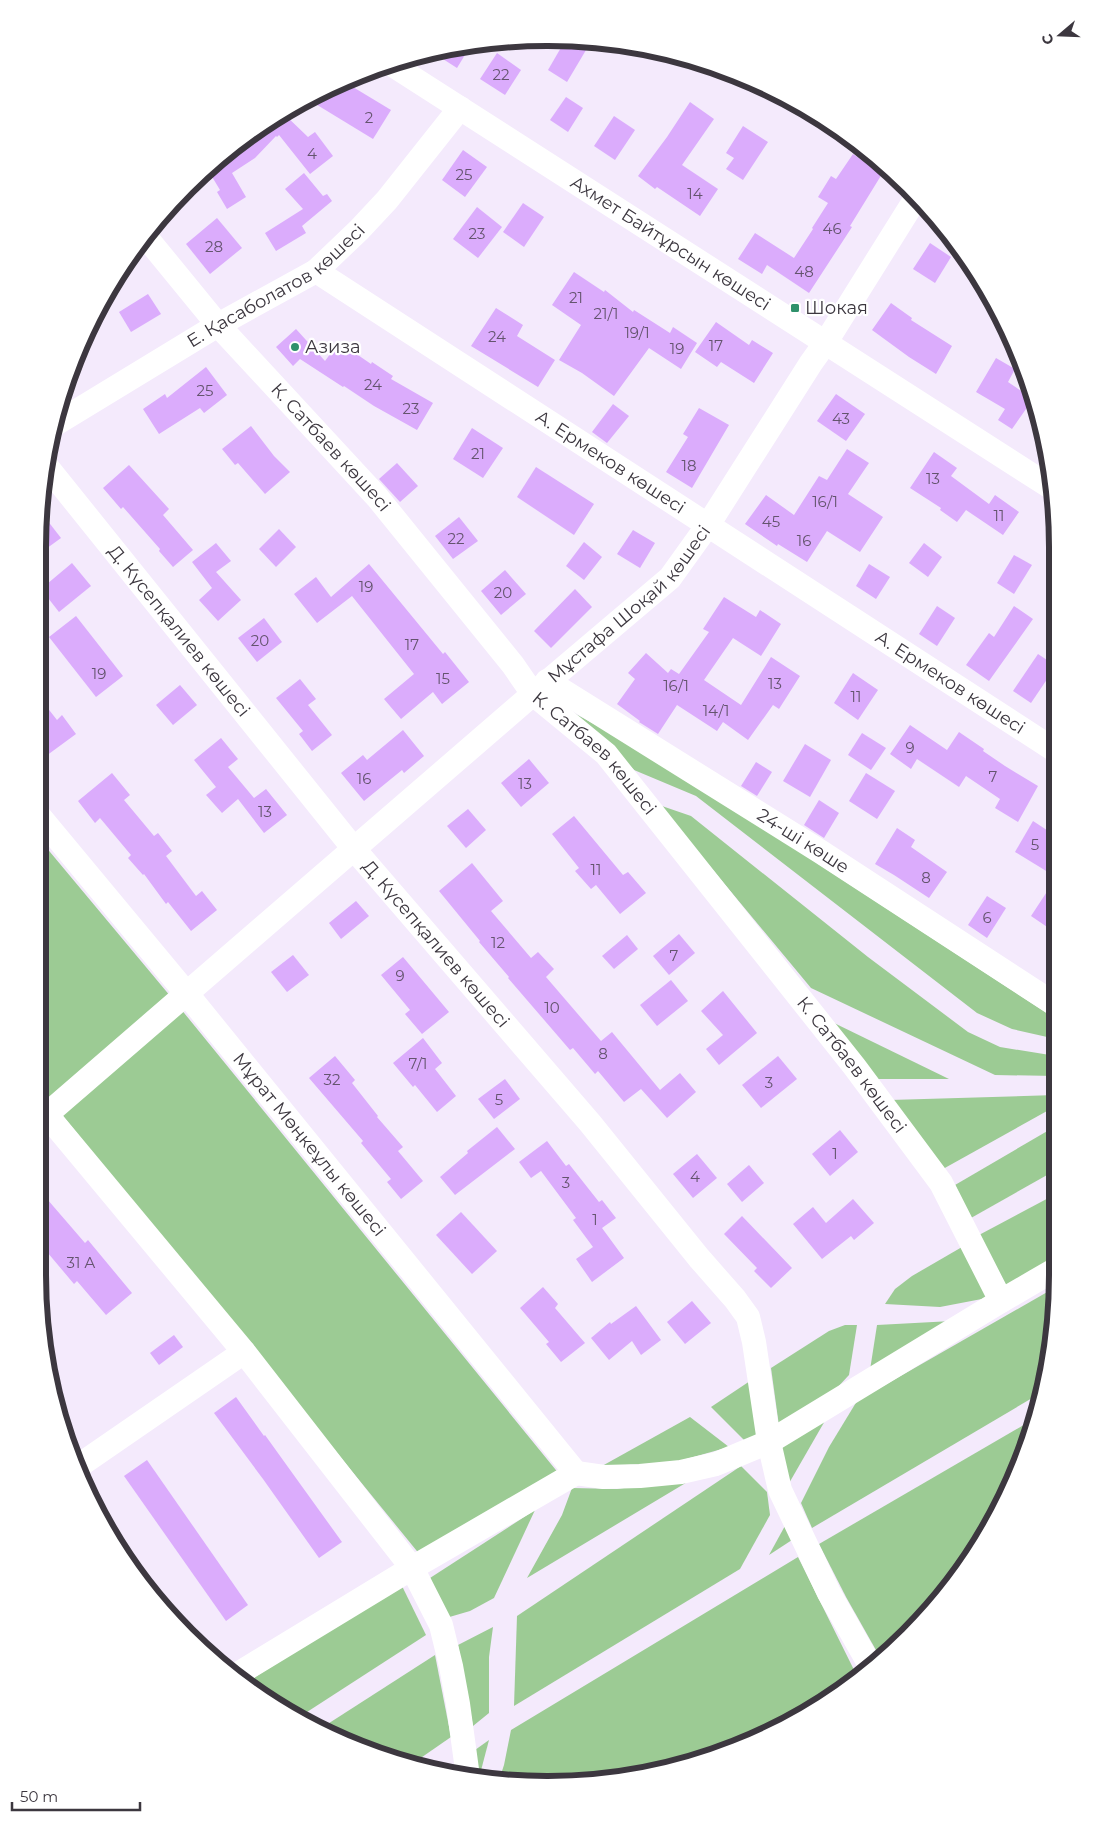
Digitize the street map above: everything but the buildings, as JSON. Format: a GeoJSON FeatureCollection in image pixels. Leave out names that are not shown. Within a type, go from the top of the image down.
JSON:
{"type":"FeatureCollection","features":[{"type":"Feature","properties":{"kind":"street","name":"Ахмет Байтұрсын көшесі"},"geometry":{"type":"LineString","coordinates":[[399,69],[1044,483]]}},
{"type":"Feature","properties":{"kind":"street","name":"Е. Қасаболатов көшесі"},"geometry":{"type":"LineString","coordinates":[[63,420],[218,325],[316,271],[387,200],[460,108]]}},
{"type":"Feature","properties":{"kind":"street","name":"Мұстафа Шоқай көшесі"},"geometry":{"type":"LineString","coordinates":[[46,1109],[187,994],[253,935],[670,578],[708,525],[912,204]]}},
{"type":"Feature","properties":{"kind":"street","name":"К. Сатбаев көшесі"},"geometry":{"type":"LineString","coordinates":[[150,242],[218,325],[377,497],[513,665],[540,688],[606,754],[854,1066],[941,1183],[1001,1301]]}},
{"type":"Feature","properties":{"kind":"street","name":"А. Ермеков көшесі"},"geometry":{"type":"LineString","coordinates":[[316,271],[1049,746]]}},
{"type":"Feature","properties":{"kind":"street","name":"Д. Күсепқалиев көшесі"},"geometry":{"type":"LineString","coordinates":[[52,473],[354,849],[590,1123],[699,1258],[736,1299],[748,1318],[754,1342],[769,1442],[780,1490],[829,1593],[867,1660]]}},
{"type":"Feature","properties":{"kind":"street","name":"24-ші көше"},"geometry":{"type":"LineString","coordinates":[[540,688],[821,852],[1049,999]]}},
{"type":"Feature","properties":{"kind":"street","name":"Мұрат Мөңкеұлы көшесі"},"geometry":{"type":"LineString","coordinates":[[46,825],[187,994],[576,1473]]}},
{"type":"Feature","properties":{"kind":"street"},"geometry":{"type":"LineString","coordinates":[[46,1113],[244,1352],[412,1568],[441,1625],[458,1704],[467,1769]]}},
{"type":"Feature","properties":{"kind":"street"},"geometry":{"type":"LineString","coordinates":[[242,1672],[412,1568],[576,1473],[604,1477],[681,1472],[716,1464],[769,1442],[1049,1273]]}},
{"type":"Feature","properties":{"kind":"street"},"geometry":{"type":"LineString","coordinates":[[83,1463],[244,1352]]}},
{"type":"Feature","properties":{"kind":"green space"},"geometry":{"type":"Polygon","coordinates":[[[561,706],[651,755],[1049,1014],[1049,1037],[1012,1029],[977,1013],[696,796],[634,770],[594,732],[561,706]]]}},
{"type":"Feature","properties":{"kind":"green space"},"geometry":{"type":"Polygon","coordinates":[[[659,805],[691,816],[868,957],[968,1032],[1000,1047],[1049,1055],[1049,1076],[995,1075],[811,988],[659,805]]]}},
{"type":"Feature","properties":{"kind":"green space"},"geometry":{"type":"Polygon","coordinates":[[[46,847],[176,1003],[564,1480],[425,1561],[46,1095],[46,847]]]}},
{"type":"Feature","properties":{"kind":"green space"},"geometry":{"type":"Polygon","coordinates":[[[832,1022],[949,1079],[878,1079],[832,1022]]]}},
{"type":"Feature","properties":{"kind":"green space"},"geometry":{"type":"Polygon","coordinates":[[[1049,1095],[1049,1110],[943,1169],[890,1100],[1049,1095]]]}},
{"type":"Feature","properties":{"kind":"green space"},"geometry":{"type":"Polygon","coordinates":[[[1049,1130],[1049,1174],[971,1218],[955,1185],[1049,1130]]]}},
{"type":"Feature","properties":{"kind":"green space"},"geometry":{"type":"Polygon","coordinates":[[[1049,1198],[1049,1263],[1008,1289],[979,1235],[1049,1198]]]}},
{"type":"Feature","properties":{"kind":"green space"},"geometry":{"type":"Polygon","coordinates":[[[962,1247],[987,1298],[940,1307],[885,1304],[895,1289],[912,1276],[962,1247]]]}},
{"type":"Feature","properties":{"kind":"green space"},"geometry":{"type":"Polygon","coordinates":[[[1048,1291],[1044,1340],[1033,1397],[812,1528],[801,1503],[829,1447],[857,1401],[1048,1291]]]}},
{"type":"Feature","properties":{"kind":"green space"},"geometry":{"type":"Polygon","coordinates":[[[952,1321],[870,1370],[877,1325],[952,1321]]]}},
{"type":"Feature","properties":{"kind":"green space"},"geometry":{"type":"Polygon","coordinates":[[[845,1325],[857,1325],[849,1375],[836,1389],[779,1426],[771,1368],[829,1331],[845,1325]]]}},
{"type":"Feature","properties":{"kind":"green space"},"geometry":{"type":"Polygon","coordinates":[[[750,1381],[761,1434],[745,1441],[711,1407],[750,1381]]]}},
{"type":"Feature","properties":{"kind":"green space"},"geometry":{"type":"Polygon","coordinates":[[[690,1417],[729,1447],[672,1463],[602,1466],[690,1417]]]}},
{"type":"Feature","properties":{"kind":"green space"},"geometry":{"type":"Polygon","coordinates":[[[826,1419],[788,1485],[781,1446],[826,1419]]]}},
{"type":"Feature","properties":{"kind":"green space"},"geometry":{"type":"Polygon","coordinates":[[[1026,1424],[1011,1466],[997,1496],[982,1525],[964,1553],[924,1605],[877,1652],[819,1544],[1026,1424]]]}},
{"type":"Feature","properties":{"kind":"green space"},"geometry":{"type":"Polygon","coordinates":[[[741,1466],[767,1492],[770,1515],[740,1569],[514,1706],[517,1616],[741,1466]]]}},
{"type":"Feature","properties":{"kind":"green space"},"geometry":{"type":"Polygon","coordinates":[[[694,1478],[527,1578],[562,1515],[572,1488],[617,1489],[694,1478]]]}},
{"type":"Feature","properties":{"kind":"green space"},"geometry":{"type":"Polygon","coordinates":[[[535,1510],[494,1598],[470,1611],[446,1618],[430,1578],[535,1510]]]}},
{"type":"Feature","properties":{"kind":"green space"},"geometry":{"type":"Polygon","coordinates":[[[786,1524],[792,1540],[769,1555],[786,1524]]]}},
{"type":"Feature","properties":{"kind":"green space"},"geometry":{"type":"Polygon","coordinates":[[[798,1557],[854,1671],[798,1709],[739,1738],[677,1759],[645,1766],[580,1775],[548,1776],[501,1773],[511,1730],[798,1557]]]}},
{"type":"Feature","properties":{"kind":"green space"},"geometry":{"type":"Polygon","coordinates":[[[402,1586],[426,1635],[307,1712],[287,1703],[252,1679],[402,1586]]]}},
{"type":"Feature","properties":{"kind":"green space"},"geometry":{"type":"Polygon","coordinates":[[[493,1627],[489,1657],[489,1713],[473,1726],[458,1645],[493,1627]]]}},
{"type":"Feature","properties":{"kind":"green space"},"geometry":{"type":"Polygon","coordinates":[[[435,1655],[451,1737],[419,1759],[356,1738],[327,1724],[435,1655]]]}},
{"type":"Feature","properties":{"kind":"green space"},"geometry":{"type":"Polygon","coordinates":[[[489,1740],[481,1771],[478,1770],[475,1750],[489,1740]]]}},
{"type":"Feature","properties":{"kind":"place","name":"Шокая"},"geometry":{"type":"Point","coordinates":[795,308]}},
{"type":"Feature","properties":{"kind":"place","name":"Азиза"},"geometry":{"type":"Point","coordinates":[295,347]}}]}
